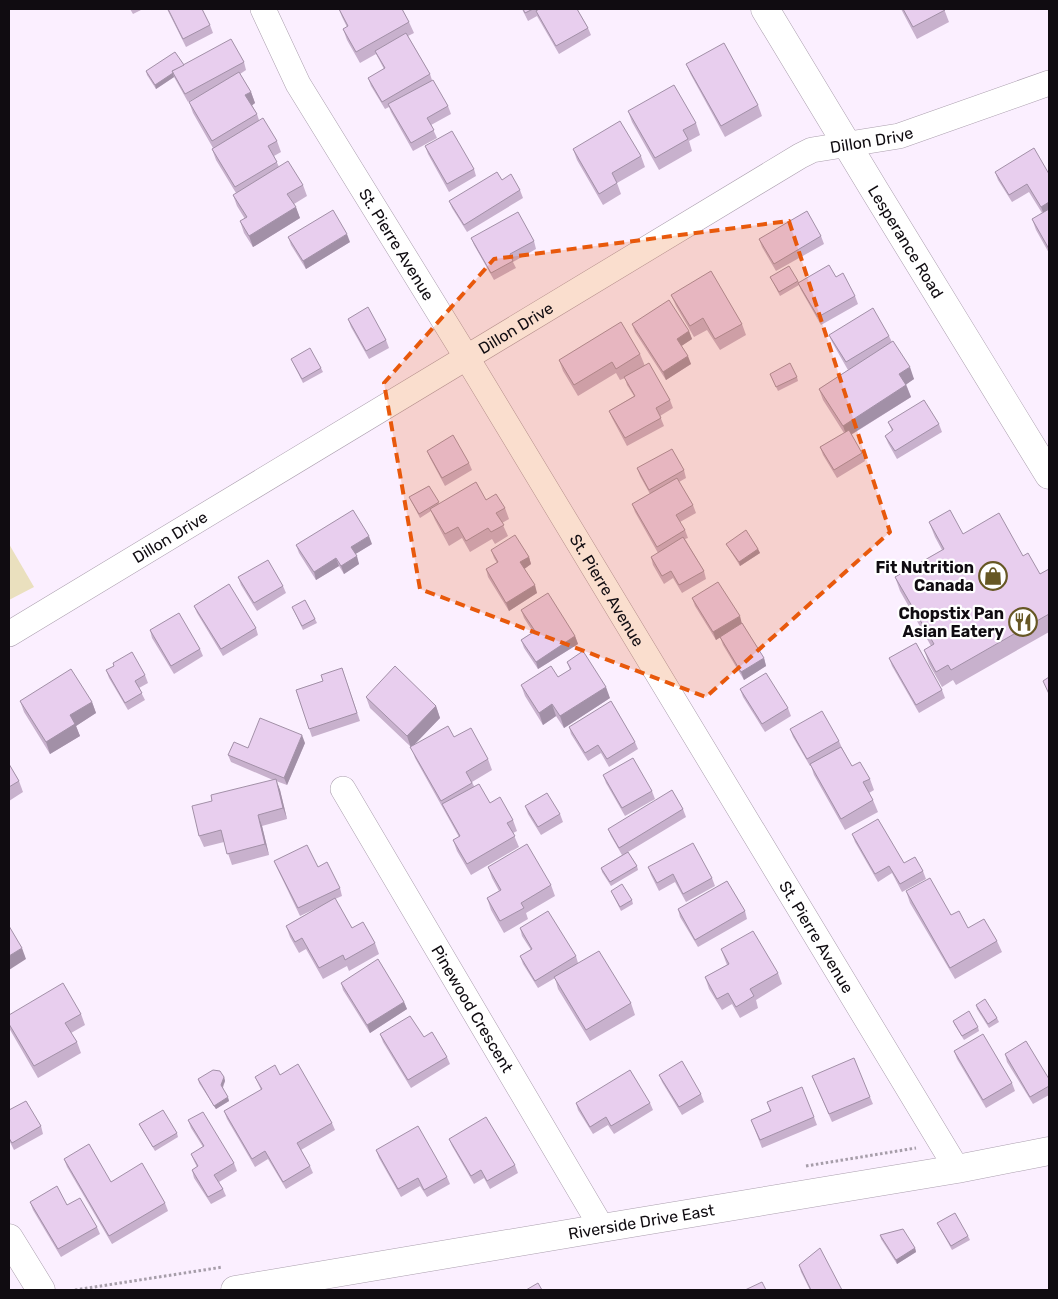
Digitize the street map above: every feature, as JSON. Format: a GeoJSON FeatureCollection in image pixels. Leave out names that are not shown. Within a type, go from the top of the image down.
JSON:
{"type":"FeatureCollection","features":[{"type":"Feature","properties":{"kind":"main road","name":"Lesperance Road"},"geometry":{"type":"LineString","coordinates":[[766,9],[1049,475]]}},
{"type":"Feature","properties":{"kind":"main road","name":"Riverside Drive East"},"geometry":{"type":"LineString","coordinates":[[235,1290],[957,1170],[1049,1151]]}},
{"type":"Feature","properties":{"kind":"main road"},"geometry":{"type":"LineString","coordinates":[[9,1238],[41,1290]]}},
{"type":"Feature","properties":{"kind":"street","name":"St. Pierre Avenue"},"geometry":{"type":"LineString","coordinates":[[263,9],[298,84],[467,358],[957,1170]]}},
{"type":"Feature","properties":{"kind":"street","name":"Dillon Drive"},"geometry":{"type":"LineString","coordinates":[[9,634],[800,156],[812,150],[899,136],[1049,83]]}},
{"type":"Feature","properties":{"kind":"street","name":"Pinewood Crescent"},"geometry":{"type":"LineString","coordinates":[[344,788],[602,1228]]}},
{"type":"Feature","properties":{"kind":"highlighted area"},"geometry":{"type":"Polygon","coordinates":[[[789,221],[890,532],[706,697],[420,589],[384,383],[494,259],[789,221]]]}},
{"type":"Feature","properties":{"kind":"shaded area"},"geometry":{"type":"Polygon","coordinates":[[[9,544],[34,587],[9,600],[9,544]]]}},
{"type":"Feature","properties":{"kind":"building"},"geometry":{"type":"Polygon","coordinates":[[[168,9],[202,9],[210,25],[183,39],[168,9]]]}},
{"type":"Feature","properties":{"kind":"building"},"geometry":{"type":"Polygon","coordinates":[[[339,9],[402,9],[409,22],[356,52],[343,29],[348,26],[339,9]]]}},
{"type":"Feature","properties":{"kind":"building"},"geometry":{"type":"Polygon","coordinates":[[[523,9],[533,9],[525,13],[523,9]]]}},
{"type":"Feature","properties":{"kind":"building"},"geometry":{"type":"Polygon","coordinates":[[[539,9],[577,9],[588,28],[556,46],[536,11],[539,9]]]}},
{"type":"Feature","properties":{"kind":"building"},"geometry":{"type":"Polygon","coordinates":[[[903,9],[944,9],[945,10],[913,27],[903,9]]]}},
{"type":"Feature","properties":{"kind":"building"},"geometry":{"type":"Polygon","coordinates":[[[406,33],[430,74],[382,102],[368,78],[385,68],[375,51],[406,33]]]}},
{"type":"Feature","properties":{"kind":"building"},"geometry":{"type":"Polygon","coordinates":[[[231,39],[244,62],[185,94],[172,71],[231,39]]]}},
{"type":"Feature","properties":{"kind":"building"},"geometry":{"type":"Polygon","coordinates":[[[724,43],[758,105],[721,126],[686,64],[724,43]]]}},
{"type":"Feature","properties":{"kind":"building"},"geometry":{"type":"Polygon","coordinates":[[[175,52],[184,65],[172,71],[173,73],[155,85],[146,71],[175,52]]]}},
{"type":"Feature","properties":{"kind":"building"},"geometry":{"type":"Polygon","coordinates":[[[239,72],[251,92],[245,95],[257,114],[212,141],[189,102],[239,72]]]}},
{"type":"Feature","properties":{"kind":"building"},"geometry":{"type":"Polygon","coordinates":[[[433,80],[448,106],[427,118],[434,130],[411,143],[388,104],[433,80]]]}},
{"type":"Feature","properties":{"kind":"building"},"geometry":{"type":"Polygon","coordinates":[[[674,85],[696,123],[683,130],[688,139],[655,158],[628,111],[674,85]]]}},
{"type":"Feature","properties":{"kind":"building"},"geometry":{"type":"Polygon","coordinates":[[[263,118],[277,141],[268,146],[277,162],[235,187],[212,149],[263,118]]]}},
{"type":"Feature","properties":{"kind":"building"},"geometry":{"type":"Polygon","coordinates":[[[620,121],[641,156],[612,173],[617,183],[599,194],[573,149],[620,121]]]}},
{"type":"Feature","properties":{"kind":"building"},"geometry":{"type":"Polygon","coordinates":[[[452,131],[474,169],[447,184],[425,146],[452,131]]]}},
{"type":"Feature","properties":{"kind":"building"},"geometry":{"type":"Polygon","coordinates":[[[1034,148],[1049,174],[1049,202],[1041,207],[1027,184],[1009,195],[995,172],[1034,148]]]}},
{"type":"Feature","properties":{"kind":"building"},"geometry":{"type":"Polygon","coordinates":[[[288,161],[303,185],[287,194],[296,207],[249,236],[240,221],[247,217],[233,195],[288,161]]]}},
{"type":"Feature","properties":{"kind":"building"},"geometry":{"type":"Polygon","coordinates":[[[497,172],[502,180],[511,174],[520,190],[464,225],[449,201],[497,172]]]}},
{"type":"Feature","properties":{"kind":"building"},"geometry":{"type":"Polygon","coordinates":[[[1049,209],[1049,249],[1032,219],[1049,209]]]}},
{"type":"Feature","properties":{"kind":"building"},"geometry":{"type":"Polygon","coordinates":[[[333,210],[347,234],[303,261],[288,237],[333,210]]]}},
{"type":"Feature","properties":{"kind":"building"},"geometry":{"type":"Polygon","coordinates":[[[807,211],[821,236],[774,264],[759,239],[807,211]]]}},
{"type":"Feature","properties":{"kind":"building"},"geometry":{"type":"Polygon","coordinates":[[[518,212],[534,241],[510,254],[513,261],[491,273],[471,238],[518,212]]]}},
{"type":"Feature","properties":{"kind":"building"},"geometry":{"type":"Polygon","coordinates":[[[829,265],[836,277],[843,273],[855,296],[818,317],[798,283],[829,265]]]}},
{"type":"Feature","properties":{"kind":"building"},"geometry":{"type":"Polygon","coordinates":[[[789,266],[798,281],[779,292],[770,277],[789,266]]]}},
{"type":"Feature","properties":{"kind":"building"},"geometry":{"type":"Polygon","coordinates":[[[711,271],[742,324],[715,339],[703,318],[690,326],[671,295],[711,271]]]}},
{"type":"Feature","properties":{"kind":"building"},"geometry":{"type":"Polygon","coordinates":[[[669,300],[689,331],[677,339],[688,356],[663,372],[632,324],[669,300]]]}},
{"type":"Feature","properties":{"kind":"building"},"geometry":{"type":"Polygon","coordinates":[[[368,307],[386,340],[366,351],[348,319],[368,307]]]}},
{"type":"Feature","properties":{"kind":"building"},"geometry":{"type":"Polygon","coordinates":[[[873,308],[889,336],[846,362],[829,335],[873,308]]]}},
{"type":"Feature","properties":{"kind":"building"},"geometry":{"type":"Polygon","coordinates":[[[621,322],[640,354],[616,369],[612,362],[574,385],[559,360],[621,322]]]}},
{"type":"Feature","properties":{"kind":"building"},"geometry":{"type":"Polygon","coordinates":[[[893,341],[910,367],[899,374],[906,385],[843,426],[819,389],[893,341]]]}},
{"type":"Feature","properties":{"kind":"building"},"geometry":{"type":"Polygon","coordinates":[[[310,348],[321,368],[302,379],[291,359],[310,348]]]}},
{"type":"Feature","properties":{"kind":"building"},"geometry":{"type":"Polygon","coordinates":[[[649,363],[670,400],[656,408],[661,418],[625,438],[609,411],[635,396],[624,377],[649,363]]]}},
{"type":"Feature","properties":{"kind":"building"},"geometry":{"type":"Polygon","coordinates":[[[790,363],[797,377],[776,387],[770,374],[790,363]]]}},
{"type":"Feature","properties":{"kind":"building"},"geometry":{"type":"Polygon","coordinates":[[[924,400],[939,424],[895,451],[885,436],[893,430],[888,422],[924,400]]]}},
{"type":"Feature","properties":{"kind":"building"},"geometry":{"type":"Polygon","coordinates":[[[849,430],[862,453],[834,470],[820,447],[849,430]]]}},
{"type":"Feature","properties":{"kind":"building"},"geometry":{"type":"Polygon","coordinates":[[[453,435],[469,463],[442,478],[427,451],[453,435]]]}},
{"type":"Feature","properties":{"kind":"building"},"geometry":{"type":"Polygon","coordinates":[[[672,449],[684,470],[649,490],[637,468],[672,449]]]}},
{"type":"Feature","properties":{"kind":"building"},"geometry":{"type":"Polygon","coordinates":[[[677,478],[693,505],[676,515],[685,530],[657,547],[632,504],[677,478]]]}},
{"type":"Feature","properties":{"kind":"building"},"geometry":{"type":"Polygon","coordinates":[[[476,482],[486,500],[496,494],[505,508],[496,513],[504,525],[491,532],[488,528],[466,541],[458,527],[445,534],[430,509],[476,482]]]}},
{"type":"Feature","properties":{"kind":"building"},"geometry":{"type":"Polygon","coordinates":[[[429,486],[439,502],[419,514],[409,497],[429,486]]]}},
{"type":"Feature","properties":{"kind":"building"},"geometry":{"type":"Polygon","coordinates":[[[353,510],[369,536],[351,547],[357,556],[341,566],[336,558],[314,572],[296,545],[353,510]]]}},
{"type":"Feature","properties":{"kind":"building"},"geometry":{"type":"Polygon","coordinates":[[[950,510],[963,534],[999,513],[1023,556],[1028,553],[1040,574],[1049,569],[1049,614],[951,670],[948,665],[936,672],[924,650],[934,644],[895,577],[944,549],[929,522],[950,510]]]}},
{"type":"Feature","properties":{"kind":"building"},"geometry":{"type":"Polygon","coordinates":[[[746,530],[758,549],[739,562],[726,544],[746,530]]]}},
{"type":"Feature","properties":{"kind":"building"},"geometry":{"type":"Polygon","coordinates":[[[515,535],[529,557],[520,562],[535,585],[506,603],[486,569],[498,562],[491,550],[515,535]]]}},
{"type":"Feature","properties":{"kind":"building"},"geometry":{"type":"Polygon","coordinates":[[[683,537],[704,571],[679,585],[671,571],[662,576],[651,557],[683,537]]]}},
{"type":"Feature","properties":{"kind":"building"},"geometry":{"type":"Polygon","coordinates":[[[268,560],[283,586],[254,603],[238,577],[268,560]]]}},
{"type":"Feature","properties":{"kind":"building"},"geometry":{"type":"Polygon","coordinates":[[[718,582],[740,616],[713,632],[692,598],[718,582]]]}},
{"type":"Feature","properties":{"kind":"building"},"geometry":{"type":"Polygon","coordinates":[[[229,584],[256,628],[221,649],[194,606],[229,584]]]}},
{"type":"Feature","properties":{"kind":"building"},"geometry":{"type":"Polygon","coordinates":[[[548,593],[575,636],[536,662],[521,640],[535,631],[521,610],[548,593]]]}},
{"type":"Feature","properties":{"kind":"building"},"geometry":{"type":"Polygon","coordinates":[[[305,600],[315,619],[302,626],[292,607],[305,600]]]}},
{"type":"Feature","properties":{"kind":"building"},"geometry":{"type":"Polygon","coordinates":[[[179,613],[200,649],[171,666],[150,630],[179,613]]]}},
{"type":"Feature","properties":{"kind":"building"},"geometry":{"type":"Polygon","coordinates":[[[742,623],[764,658],[741,672],[720,637],[742,623]]]}},
{"type":"Feature","properties":{"kind":"building"},"geometry":{"type":"Polygon","coordinates":[[[916,643],[942,690],[916,705],[889,658],[916,643]]]}},
{"type":"Feature","properties":{"kind":"building"},"geometry":{"type":"Polygon","coordinates":[[[583,651],[606,687],[560,716],[552,704],[539,713],[521,685],[551,666],[558,677],[571,669],[567,662],[583,651]]]}},
{"type":"Feature","properties":{"kind":"building"},"geometry":{"type":"Polygon","coordinates":[[[132,652],[145,675],[135,681],[142,693],[125,703],[106,670],[114,666],[113,663],[132,652]]]}},
{"type":"Feature","properties":{"kind":"building"},"geometry":{"type":"Polygon","coordinates":[[[395,666],[436,706],[407,736],[366,697],[395,666]]]}},
{"type":"Feature","properties":{"kind":"building"},"geometry":{"type":"Polygon","coordinates":[[[342,668],[357,713],[309,729],[296,690],[323,681],[321,675],[342,668]]]}},
{"type":"Feature","properties":{"kind":"building"},"geometry":{"type":"Polygon","coordinates":[[[71,669],[92,702],[70,715],[75,724],[46,742],[20,701],[71,669]]]}},
{"type":"Feature","properties":{"kind":"building"},"geometry":{"type":"Polygon","coordinates":[[[766,673],[788,708],[762,724],[740,689],[766,673]]]}},
{"type":"Feature","properties":{"kind":"building"},"geometry":{"type":"Polygon","coordinates":[[[1049,677],[1049,694],[1043,681],[1049,677]]]}},
{"type":"Feature","properties":{"kind":"building"},"geometry":{"type":"Polygon","coordinates":[[[611,701],[635,742],[607,759],[598,745],[585,753],[569,727],[611,701]]]}},
{"type":"Feature","properties":{"kind":"building"},"geometry":{"type":"Polygon","coordinates":[[[822,711],[839,741],[807,759],[790,729],[822,711]]]}},
{"type":"Feature","properties":{"kind":"building"},"geometry":{"type":"Polygon","coordinates":[[[260,718],[302,735],[284,778],[228,755],[234,742],[248,748],[260,718]]]}},
{"type":"Feature","properties":{"kind":"building"},"geometry":{"type":"Polygon","coordinates":[[[448,726],[454,737],[471,728],[488,759],[466,772],[472,783],[441,801],[410,747],[448,726]]]}},
{"type":"Feature","properties":{"kind":"building"},"geometry":{"type":"Polygon","coordinates":[[[841,747],[852,766],[860,762],[870,779],[863,782],[873,800],[841,819],[810,764],[841,747]]]}},
{"type":"Feature","properties":{"kind":"building"},"geometry":{"type":"Polygon","coordinates":[[[633,758],[652,791],[622,808],[603,775],[633,758]]]}},
{"type":"Feature","properties":{"kind":"building"},"geometry":{"type":"Polygon","coordinates":[[[9,764],[19,781],[9,787],[9,764]]]}},
{"type":"Feature","properties":{"kind":"building"},"geometry":{"type":"Polygon","coordinates":[[[276,779],[283,808],[258,815],[265,844],[227,854],[221,830],[199,836],[192,806],[212,801],[211,795],[276,779]]]}},
{"type":"Feature","properties":{"kind":"building"},"geometry":{"type":"Polygon","coordinates":[[[479,784],[490,803],[500,797],[513,820],[507,823],[515,836],[467,864],[453,840],[460,836],[442,804],[479,784]]]}},
{"type":"Feature","properties":{"kind":"building"},"geometry":{"type":"Polygon","coordinates":[[[672,790],[683,809],[619,848],[608,829],[672,790]]]}},
{"type":"Feature","properties":{"kind":"building"},"geometry":{"type":"Polygon","coordinates":[[[547,793],[560,814],[538,827],[525,806],[547,793]]]}},
{"type":"Feature","properties":{"kind":"building"},"geometry":{"type":"Polygon","coordinates":[[[878,819],[904,863],[915,857],[923,871],[900,884],[889,866],[875,874],[852,834],[878,819]]]}},
{"type":"Feature","properties":{"kind":"building"},"geometry":{"type":"Polygon","coordinates":[[[693,843],[712,878],[683,894],[673,874],[657,883],[648,867],[693,843]]]}},
{"type":"Feature","properties":{"kind":"building"},"geometry":{"type":"Polygon","coordinates":[[[527,844],[551,885],[521,903],[524,908],[500,921],[487,898],[501,890],[488,867],[527,844]]]}},
{"type":"Feature","properties":{"kind":"building"},"geometry":{"type":"Polygon","coordinates":[[[307,845],[318,867],[327,862],[340,888],[298,908],[274,861],[307,845]]]}},
{"type":"Feature","properties":{"kind":"building"},"geometry":{"type":"Polygon","coordinates":[[[628,852],[637,866],[610,882],[601,868],[628,852]]]}},
{"type":"Feature","properties":{"kind":"building"},"geometry":{"type":"Polygon","coordinates":[[[930,878],[951,915],[959,911],[968,928],[984,919],[997,941],[950,968],[906,891],[930,878]]]}},
{"type":"Feature","properties":{"kind":"building"},"geometry":{"type":"Polygon","coordinates":[[[727,881],[745,911],[695,940],[678,909],[727,881]]]}},
{"type":"Feature","properties":{"kind":"building"},"geometry":{"type":"Polygon","coordinates":[[[622,884],[632,900],[620,907],[611,891],[622,884]]]}},
{"type":"Feature","properties":{"kind":"building"},"geometry":{"type":"Polygon","coordinates":[[[335,898],[352,928],[363,922],[375,943],[345,960],[343,955],[319,968],[302,938],[295,942],[286,926],[335,898]]]}},
{"type":"Feature","properties":{"kind":"building"},"geometry":{"type":"Polygon","coordinates":[[[548,911],[576,956],[535,981],[520,956],[532,949],[520,928],[548,911]]]}},
{"type":"Feature","properties":{"kind":"building"},"geometry":{"type":"Polygon","coordinates":[[[9,926],[22,948],[9,956],[9,926]]]}},
{"type":"Feature","properties":{"kind":"building"},"geometry":{"type":"Polygon","coordinates":[[[753,931],[778,973],[750,989],[754,996],[736,1007],[728,993],[717,999],[705,977],[729,964],[721,949],[753,931]]]}},
{"type":"Feature","properties":{"kind":"building"},"geometry":{"type":"Polygon","coordinates":[[[599,951],[631,1003],[586,1030],[554,977],[599,951]]]}},
{"type":"Feature","properties":{"kind":"building"},"geometry":{"type":"Polygon","coordinates":[[[378,959],[404,1002],[367,1025],[341,983],[378,959]]]}},
{"type":"Feature","properties":{"kind":"building"},"geometry":{"type":"Polygon","coordinates":[[[63,983],[81,1014],[65,1023],[77,1042],[34,1066],[9,1024],[9,1015],[63,983]]]}},
{"type":"Feature","properties":{"kind":"building"},"geometry":{"type":"Polygon","coordinates":[[[985,999],[997,1018],[988,1024],[976,1005],[985,999]]]}},
{"type":"Feature","properties":{"kind":"building"},"geometry":{"type":"Polygon","coordinates":[[[969,1011],[978,1027],[962,1036],[953,1021],[969,1011]]]}},
{"type":"Feature","properties":{"kind":"building"},"geometry":{"type":"Polygon","coordinates":[[[410,1016],[424,1037],[432,1032],[447,1057],[408,1080],[380,1034],[410,1016]]]}},
{"type":"Feature","properties":{"kind":"building"},"geometry":{"type":"Polygon","coordinates":[[[983,1034],[1012,1083],[983,1100],[954,1051],[983,1034]]]}},
{"type":"Feature","properties":{"kind":"building"},"geometry":{"type":"Polygon","coordinates":[[[1026,1041],[1049,1079],[1049,1086],[1030,1097],[1005,1054],[1026,1041]]]}},
{"type":"Feature","properties":{"kind":"building"},"geometry":{"type":"Polygon","coordinates":[[[854,1058],[870,1097],[829,1114],[812,1076],[854,1058]]]}},
{"type":"Feature","properties":{"kind":"building"},"geometry":{"type":"Polygon","coordinates":[[[682,1061],[701,1094],[679,1107],[659,1075],[682,1061]]]}},
{"type":"Feature","properties":{"kind":"building"},"geometry":{"type":"Polygon","coordinates":[[[298,1064],[332,1123],[297,1143],[310,1166],[283,1182],[265,1151],[252,1159],[224,1111],[262,1089],[255,1077],[275,1065],[280,1075],[298,1064]]]}},
{"type":"Feature","properties":{"kind":"building"},"geometry":{"type":"Polygon","coordinates":[[[213,1070],[220,1071],[224,1077],[221,1085],[228,1097],[214,1106],[198,1079],[213,1070]]]}},
{"type":"Feature","properties":{"kind":"building"},"geometry":{"type":"Polygon","coordinates":[[[630,1070],[650,1103],[611,1126],[606,1117],[590,1127],[576,1103],[630,1070]]]}},
{"type":"Feature","properties":{"kind":"building"},"geometry":{"type":"Polygon","coordinates":[[[802,1087],[814,1117],[760,1140],[751,1120],[771,1111],[767,1102],[802,1087]]]}},
{"type":"Feature","properties":{"kind":"building"},"geometry":{"type":"Polygon","coordinates":[[[26,1101],[41,1126],[12,1143],[9,1138],[9,1110],[26,1101]]]}},
{"type":"Feature","properties":{"kind":"building"},"geometry":{"type":"Polygon","coordinates":[[[163,1110],[177,1133],[153,1147],[139,1124],[163,1110]]]}},
{"type":"Feature","properties":{"kind":"building"},"geometry":{"type":"Polygon","coordinates":[[[203,1112],[234,1163],[214,1175],[223,1189],[208,1197],[192,1170],[198,1166],[191,1154],[204,1146],[188,1120],[203,1112]]]}},
{"type":"Feature","properties":{"kind":"building"},"geometry":{"type":"Polygon","coordinates":[[[486,1117],[515,1165],[487,1181],[481,1170],[471,1176],[449,1139],[486,1117]]]}},
{"type":"Feature","properties":{"kind":"building"},"geometry":{"type":"Polygon","coordinates":[[[418,1126],[447,1177],[424,1190],[418,1178],[398,1189],[376,1150],[418,1126]]]}},
{"type":"Feature","properties":{"kind":"building"},"geometry":{"type":"Polygon","coordinates":[[[89,1144],[111,1182],[142,1163],[165,1203],[109,1236],[64,1159],[89,1144]]]}},
{"type":"Feature","properties":{"kind":"building"},"geometry":{"type":"Polygon","coordinates":[[[57,1186],[67,1205],[80,1198],[97,1227],[58,1249],[30,1202],[57,1186]]]}},
{"type":"Feature","properties":{"kind":"building"},"geometry":{"type":"Polygon","coordinates":[[[955,1213],[968,1236],[951,1246],[937,1223],[955,1213]]]}},
{"type":"Feature","properties":{"kind":"building"},"geometry":{"type":"Polygon","coordinates":[[[903,1229],[915,1248],[896,1260],[880,1235],[903,1229]]]}},
{"type":"Feature","properties":{"kind":"building"},"geometry":{"type":"Polygon","coordinates":[[[820,1248],[842,1290],[811,1290],[799,1265],[820,1248]]]}},
{"type":"Feature","properties":{"kind":"building"},"geometry":{"type":"Polygon","coordinates":[[[762,1282],[766,1290],[745,1290],[762,1282]]]}},
{"type":"Feature","properties":{"kind":"building"},"geometry":{"type":"Polygon","coordinates":[[[538,1283],[542,1290],[526,1290],[538,1283]]]}},
{"type":"Feature","properties":{"kind":"place","name":"Fit Nutrition Canada"},"geometry":{"type":"Point","coordinates":[993,576]}},
{"type":"Feature","properties":{"kind":"place","name":"Chopstix Pan Asian Eatery"},"geometry":{"type":"Point","coordinates":[1023,622]}}]}
